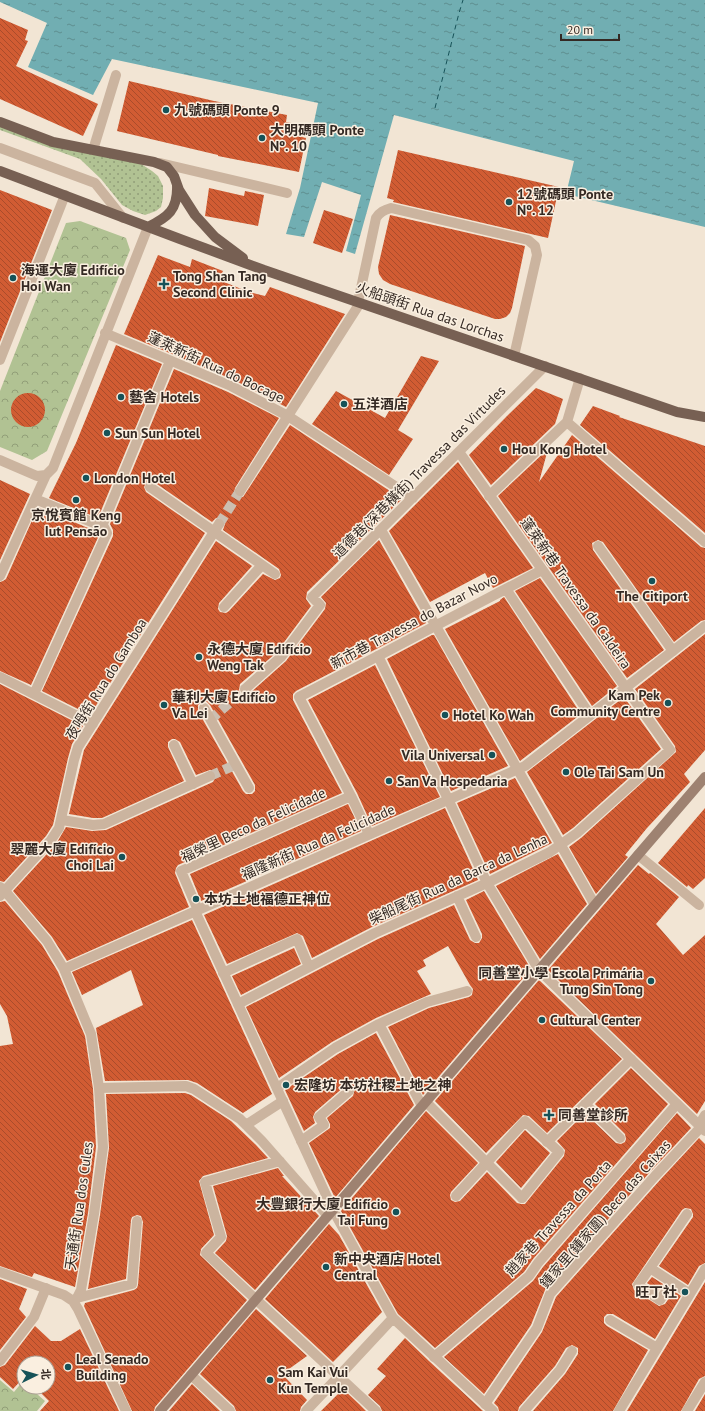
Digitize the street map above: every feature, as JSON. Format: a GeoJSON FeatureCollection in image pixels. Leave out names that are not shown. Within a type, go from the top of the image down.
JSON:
{"type":"FeatureCollection","features":[{"type":"Feature","properties":{"kind":"main road"},"geometry":{"type":"LineString","coordinates":[[0,122],[53,142],[154,162],[167,167],[174,176],[178,196],[168,215],[148,227]]}},
{"type":"Feature","properties":{"kind":"main road","name":"火船頭街 Rua das Lorchas"},"geometry":{"type":"LineString","coordinates":[[0,170],[123,218],[264,270],[677,412],[705,417]]}},
{"type":"Feature","properties":{"kind":"main road"},"geometry":{"type":"LineString","coordinates":[[177,186],[195,215],[215,237],[238,256],[264,270]]}},
{"type":"Feature","properties":{"kind":"main road"},"geometry":{"type":"LineString","coordinates":[[160,1411],[705,776]]}},
{"type":"Feature","properties":{"kind":"street"},"geometry":{"type":"LineString","coordinates":[[93,150],[116,75]]}},
{"type":"Feature","properties":{"kind":"street"},"geometry":{"type":"LineString","coordinates":[[0,148],[95,183],[123,218]]}},
{"type":"Feature","properties":{"kind":"street"},"geometry":{"type":"LineString","coordinates":[[154,162],[287,193]]}},
{"type":"Feature","properties":{"kind":"street"},"geometry":{"type":"LineString","coordinates":[[0,360],[65,195]]}},
{"type":"Feature","properties":{"kind":"street"},"geometry":{"type":"LineString","coordinates":[[240,491],[359,302],[376,218],[386,209],[391,208],[528,240],[535,246],[537,255],[514,356]]}},
{"type":"Feature","properties":{"kind":"street"},"geometry":{"type":"LineString","coordinates":[[0,576],[46,475],[53,468],[148,227]]}},
{"type":"Feature","properties":{"kind":"street","name":"蓬萊新街 Rua do Bocage"},"geometry":{"type":"LineString","coordinates":[[106,333],[231,386],[288,416],[413,498]]}},
{"type":"Feature","properties":{"kind":"street"},"geometry":{"type":"LineString","coordinates":[[102,526],[170,361]]}},
{"type":"Feature","properties":{"kind":"street","name":"道德巷(深巷橫街) Travessa das Virtudes"},"geometry":{"type":"LineString","coordinates":[[245,689],[281,657],[320,605],[312,597],[545,366]]}},
{"type":"Feature","properties":{"kind":"street"},"geometry":{"type":"LineString","coordinates":[[489,496],[568,422],[580,378]]}},
{"type":"Feature","properties":{"kind":"street"},"geometry":{"type":"LineString","coordinates":[[568,422],[705,542]]}},
{"type":"Feature","properties":{"kind":"street","name":"蓬萊新巷 Travessa da Caldeira"},"geometry":{"type":"LineString","coordinates":[[459,452],[670,750]]}},
{"type":"Feature","properties":{"kind":"street"},"geometry":{"type":"LineString","coordinates":[[0,460],[37,476],[46,475]]}},
{"type":"Feature","properties":{"kind":"street"},"geometry":{"type":"LineString","coordinates":[[150,487],[217,528],[274,574]]}},
{"type":"Feature","properties":{"kind":"street"},"geometry":{"type":"LineString","coordinates":[[34,694],[107,536],[106,529],[102,526],[35,499]]}},
{"type":"Feature","properties":{"kind":"street","name":"夜呣街 Rua do Gamboa"},"geometry":{"type":"LineString","coordinates":[[2,891],[56,835],[62,820],[76,754],[93,724],[217,528]]}},
{"type":"Feature","properties":{"kind":"street"},"geometry":{"type":"LineString","coordinates":[[381,530],[595,905]]}},
{"type":"Feature","properties":{"kind":"street"},"geometry":{"type":"LineString","coordinates":[[598,546],[673,651]]}},
{"type":"Feature","properties":{"kind":"street"},"geometry":{"type":"LineString","coordinates":[[224,607],[262,565]]}},
{"type":"Feature","properties":{"kind":"street","name":"新市巷 Travessa do Bazar Novo"},"geometry":{"type":"LineString","coordinates":[[351,796],[299,697],[542,570]]}},
{"type":"Feature","properties":{"kind":"street"},"geometry":{"type":"LineString","coordinates":[[506,589],[590,715]]}},
{"type":"Feature","properties":{"kind":"street","name":"福隆新街 Rua da Felicidade"},"geometry":{"type":"LineString","coordinates":[[64,969],[525,766],[705,626]]}},
{"type":"Feature","properties":{"kind":"street"},"geometry":{"type":"LineString","coordinates":[[378,656],[487,883],[539,970],[702,1128]]}},
{"type":"Feature","properties":{"kind":"street"},"geometry":{"type":"LineString","coordinates":[[0,677],[93,724]]}},
{"type":"Feature","properties":{"kind":"street"},"geometry":{"type":"LineString","coordinates":[[204,708],[249,788]]}},
{"type":"Feature","properties":{"kind":"street"},"geometry":{"type":"LineString","coordinates":[[174,746],[194,784]]}},
{"type":"Feature","properties":{"kind":"street","name":"柴船尾街 Rua da Barca da Lenha"},"geometry":{"type":"LineString","coordinates":[[238,1004],[375,933],[487,883],[550,852],[577,833],[670,750]]}},
{"type":"Feature","properties":{"kind":"street"},"geometry":{"type":"LineString","coordinates":[[62,820],[93,825],[104,824],[210,776]]}},
{"type":"Feature","properties":{"kind":"street"},"geometry":{"type":"LineString","coordinates":[[351,796],[369,834]]}},
{"type":"Feature","properties":{"kind":"street","name":"福榮里 Beco da Felicidade"},"geometry":{"type":"LineString","coordinates":[[196,910],[181,871],[351,796]]}},
{"type":"Feature","properties":{"kind":"street"},"geometry":{"type":"LineString","coordinates":[[638,855],[699,905]]}},
{"type":"Feature","properties":{"kind":"street","name":"天通街 Rua dos Cules"},"geometry":{"type":"LineString","coordinates":[[2,891],[47,941],[64,969],[91,1034],[99,1088],[103,1147],[84,1274],[81,1290],[75,1299]]}},
{"type":"Feature","properties":{"kind":"street"},"geometry":{"type":"LineString","coordinates":[[457,896],[476,938]]}},
{"type":"Feature","properties":{"kind":"street"},"geometry":{"type":"LineString","coordinates":[[196,910],[223,973],[301,1141],[330,1213],[393,1318],[488,1409]]}},
{"type":"Feature","properties":{"kind":"street"},"geometry":{"type":"LineString","coordinates":[[223,973],[297,939],[309,967]]}},
{"type":"Feature","properties":{"kind":"street"},"geometry":{"type":"LineString","coordinates":[[277,1088],[335,1048],[379,1024],[427,1002],[467,991]]}},
{"type":"Feature","properties":{"kind":"street"},"geometry":{"type":"LineString","coordinates":[[379,1024],[424,1104],[487,1163],[522,1198],[558,1152],[525,1121],[487,1163],[456,1196]]}},
{"type":"Feature","properties":{"kind":"street"},"geometry":{"type":"LineString","coordinates":[[547,1142],[631,1059]]}},
{"type":"Feature","properties":{"kind":"street"},"geometry":{"type":"LineString","coordinates":[[99,1088],[186,1086],[194,1089],[246,1125],[330,1213]]}},
{"type":"Feature","properties":{"kind":"street"},"geometry":{"type":"LineString","coordinates":[[301,1141],[324,1125],[318,1117],[350,1091]]}},
{"type":"Feature","properties":{"kind":"street"},"geometry":{"type":"LineString","coordinates":[[246,1125],[283,1101]]}},
{"type":"Feature","properties":{"kind":"street"},"geometry":{"type":"LineString","coordinates":[[585,1104],[620,1138]]}},
{"type":"Feature","properties":{"kind":"street","name":"趙家巷 Travessa da Porta"},"geometry":{"type":"LineString","coordinates":[[434,1357],[529,1276],[538,1263],[677,1104]]}},
{"type":"Feature","properties":{"kind":"street","name":"鍾家里(鍾家圍) Beco das Caixas"},"geometry":{"type":"LineString","coordinates":[[488,1409],[537,1328],[550,1294],[655,1176],[702,1128],[705,1115]]}},
{"type":"Feature","properties":{"kind":"street"},"geometry":{"type":"LineString","coordinates":[[280,1161],[205,1182],[221,1237],[206,1253],[376,1411]]}},
{"type":"Feature","properties":{"kind":"street"},"geometry":{"type":"LineString","coordinates":[[672,1282],[660,1300],[638,1285],[687,1214]]}},
{"type":"Feature","properties":{"kind":"street"},"geometry":{"type":"LineString","coordinates":[[0,1272],[75,1299],[132,1284],[137,1221]]}},
{"type":"Feature","properties":{"kind":"street"},"geometry":{"type":"LineString","coordinates":[[650,1268],[690,1294]]}},
{"type":"Feature","properties":{"kind":"street"},"geometry":{"type":"LineString","coordinates":[[619,1411],[705,1269]]}},
{"type":"Feature","properties":{"kind":"street"},"geometry":{"type":"LineString","coordinates":[[0,1361],[34,1317],[46,1288]]}},
{"type":"Feature","properties":{"kind":"street"},"geometry":{"type":"LineString","coordinates":[[75,1299],[78,1309],[126,1411]]}},
{"type":"Feature","properties":{"kind":"street"},"geometry":{"type":"LineString","coordinates":[[306,1411],[393,1318]]}},
{"type":"Feature","properties":{"kind":"street"},"geometry":{"type":"LineString","coordinates":[[610,1320],[657,1348]]}},
{"type":"Feature","properties":{"kind":"street"},"geometry":{"type":"LineString","coordinates":[[524,1411],[560,1370],[572,1351]]}},
{"type":"Feature","properties":{"kind":"street"},"geometry":{"type":"LineString","coordinates":[[191,1375],[230,1411]]}},
{"type":"Feature","properties":{"kind":"street"},"geometry":{"type":"LineString","coordinates":[[687,1411],[705,1382]]}},
{"type":"Feature","properties":{"kind":"green space"},"geometry":{"type":"Polygon","coordinates":[[[0,124],[54,147],[138,162],[158,176],[163,186],[161,207],[156,211],[145,215],[133,211],[122,205],[101,179],[80,159],[0,130],[0,124]]]}},
{"type":"Feature","properties":{"kind":"green space"},"geometry":{"type":"Polygon","coordinates":[[[80,221],[126,238],[130,250],[47,451],[32,460],[0,447],[0,391],[66,223],[80,221]]]}},
{"type":"Feature","properties":{"kind":"green space"},"geometry":{"type":"Polygon","coordinates":[[[0,1380],[14,1392],[16,1390],[16,1395],[38,1395],[45,1401],[37,1411],[0,1411],[0,1380]]]}},
{"type":"Feature","properties":{"kind":"water"},"geometry":{"type":"Polygon","coordinates":[[[0,0],[705,0],[705,227],[566,194],[574,161],[394,115],[355,254],[346,251],[361,195],[322,182],[304,237],[286,234],[300,188],[318,103],[112,59],[93,95],[28,67],[47,23],[0,2],[0,0]]]}},
{"type":"Feature","properties":{"kind":"building"},"geometry":{"type":"Polygon","coordinates":[[[0,18],[28,30],[25,40],[28,41],[16,66],[98,104],[83,136],[0,99],[0,18]]]}},
{"type":"Feature","properties":{"kind":"building"},"geometry":{"type":"Polygon","coordinates":[[[129,81],[214,101],[287,115],[286,122],[304,125],[302,137],[306,138],[299,172],[218,156],[117,131],[129,81]]]}},
{"type":"Feature","properties":{"kind":"building"},"geometry":{"type":"Polygon","coordinates":[[[398,150],[559,187],[548,238],[393,202],[394,200],[387,198],[398,150]]]}},
{"type":"Feature","properties":{"kind":"building"},"geometry":{"type":"Polygon","coordinates":[[[209,188],[244,196],[245,191],[264,195],[258,226],[205,216],[209,188]]]}},
{"type":"Feature","properties":{"kind":"building","name":"海運大廈 Edifício Hoi Wan"},"geometry":{"type":"Polygon","coordinates":[[[0,190],[52,210],[0,342],[0,190]]]}},
{"type":"Feature","properties":{"kind":"building"},"geometry":{"type":"Polygon","coordinates":[[[324,210],[353,219],[342,253],[313,243],[324,210]]]}},
{"type":"Feature","properties":{"kind":"building"},"geometry":{"type":"Polygon","coordinates":[[[390,215],[525,246],[510,313],[506,317],[495,319],[390,284],[383,280],[379,274],[378,267],[390,215]]]}},
{"type":"Feature","properties":{"kind":"building"},"geometry":{"type":"Polygon","coordinates":[[[158,255],[190,267],[192,259],[223,271],[219,280],[249,292],[265,296],[270,287],[345,314],[286,407],[234,380],[124,334],[158,255]]]}},
{"type":"Feature","properties":{"kind":"building"},"geometry":{"type":"Polygon","coordinates":[[[116,345],[162,364],[98,518],[49,498],[76,443],[116,345]]]}},
{"type":"Feature","properties":{"kind":"building","name":"五洋酒店"},"geometry":{"type":"Polygon","coordinates":[[[421,356],[439,361],[398,430],[413,439],[389,475],[312,424],[336,391],[385,418],[421,356]]]}},
{"type":"Feature","properties":{"kind":"building"},"geometry":{"type":"Polygon","coordinates":[[[174,369],[228,392],[279,418],[235,488],[234,494],[237,497],[243,497],[290,425],[402,499],[307,592],[306,599],[311,606],[276,653],[240,684],[240,694],[249,694],[286,661],[325,609],[326,603],[321,597],[379,540],[426,623],[296,691],[293,694],[293,700],[342,793],[178,865],[175,873],[189,907],[67,961],[52,937],[13,891],[56,844],[66,827],[92,831],[106,830],[213,782],[216,776],[214,771],[210,770],[196,775],[180,742],[172,739],[168,742],[168,747],[184,781],[102,818],[69,814],[84,750],[216,541],[252,566],[219,603],[218,609],[220,612],[226,613],[229,611],[263,574],[275,580],[280,578],[281,575],[279,569],[223,530],[225,524],[223,519],[216,518],[212,522],[154,482],[147,481],[144,487],[146,492],[205,533],[90,715],[42,691],[113,536],[113,530],[110,524],[174,369]],[[201,702],[198,705],[198,711],[243,791],[246,794],[252,794],[255,791],[255,785],[207,702],[201,702]]]}},
{"type":"Feature","properties":{"kind":"building"},"geometry":{"type":"Polygon","coordinates":[[[536,388],[563,399],[555,424],[491,485],[469,455],[536,388]]]}},
{"type":"Feature","properties":{"kind":"building"},"geometry":{"type":"Polygon","coordinates":[[[31,393],[40,398],[44,403],[44,417],[40,422],[35,426],[25,427],[21,426],[12,417],[11,407],[12,403],[21,394],[31,393]]]}},
{"type":"Feature","properties":{"kind":"building"},"geometry":{"type":"Polygon","coordinates":[[[593,406],[620,416],[619,417],[705,446],[705,533],[580,425],[593,406]]]}},
{"type":"Feature","properties":{"kind":"building"},"geometry":{"type":"Polygon","coordinates":[[[572,435],[701,547],[705,548],[705,620],[701,621],[674,642],[603,542],[598,540],[592,543],[593,550],[664,650],[627,678],[498,496],[548,449],[539,482],[572,435]]]}},
{"type":"Feature","properties":{"kind":"building"},"geometry":{"type":"Polygon","coordinates":[[[458,462],[533,568],[493,588],[485,573],[430,602],[389,531],[458,462]]]}},
{"type":"Feature","properties":{"kind":"building"},"geometry":{"type":"Polygon","coordinates":[[[0,480],[30,494],[0,560],[0,480]]]}},
{"type":"Feature","properties":{"kind":"building"},"geometry":{"type":"Polygon","coordinates":[[[38,507],[100,533],[31,685],[0,671],[0,582],[6,579],[38,507]]]}},
{"type":"Feature","properties":{"kind":"building"},"geometry":{"type":"Polygon","coordinates":[[[540,578],[617,686],[592,706],[515,591],[540,578]]]}},
{"type":"Feature","properties":{"kind":"building"},"geometry":{"type":"Polygon","coordinates":[[[504,597],[581,714],[520,761],[445,629],[500,601],[504,597]]]}},
{"type":"Feature","properties":{"kind":"building"},"geometry":{"type":"Polygon","coordinates":[[[705,634],[705,750],[684,774],[690,782],[647,828],[625,855],[628,857],[596,894],[569,847],[581,838],[676,752],[675,746],[635,689],[705,634]]]}},
{"type":"Feature","properties":{"kind":"building","name":"Hotel Ko Wah"},"geometry":{"type":"Polygon","coordinates":[[[434,635],[508,766],[451,791],[387,659],[434,635]]]}},
{"type":"Feature","properties":{"kind":"building"},"geometry":{"type":"Polygon","coordinates":[[[375,665],[440,797],[372,826],[357,793],[308,700],[375,665]]]}},
{"type":"Feature","properties":{"kind":"building"},"geometry":{"type":"Polygon","coordinates":[[[0,684],[83,726],[72,744],[53,825],[46,836],[4,882],[0,881],[0,684]]]}},
{"type":"Feature","properties":{"kind":"building"},"geometry":{"type":"Polygon","coordinates":[[[624,697],[661,749],[573,828],[563,835],[527,772],[624,697]]]}},
{"type":"Feature","properties":{"kind":"building"},"geometry":{"type":"Polygon","coordinates":[[[515,778],[552,843],[490,874],[457,803],[515,778]]]}},
{"type":"Feature","properties":{"kind":"building"},"geometry":{"type":"Polygon","coordinates":[[[348,804],[361,831],[201,901],[190,874],[348,804]]]}},
{"type":"Feature","properties":{"kind":"building"},"geometry":{"type":"Polygon","coordinates":[[[445,808],[478,880],[372,927],[312,958],[303,936],[297,933],[227,964],[204,915],[445,808]]]}},
{"type":"Feature","properties":{"kind":"building"},"geometry":{"type":"Polygon","coordinates":[[[705,808],[705,878],[693,889],[688,885],[687,887],[658,863],[705,808]]]}},
{"type":"Feature","properties":{"kind":"building"},"geometry":{"type":"Polygon","coordinates":[[[558,854],[587,904],[540,959],[496,886],[558,854]]]}},
{"type":"Feature","properties":{"kind":"building"},"geometry":{"type":"Polygon","coordinates":[[[638,865],[679,897],[656,924],[683,955],[705,935],[705,1101],[697,1114],[548,970],[638,865]]]}},
{"type":"Feature","properties":{"kind":"building"},"geometry":{"type":"Polygon","coordinates":[[[484,891],[531,969],[423,1095],[388,1027],[429,1008],[472,995],[473,989],[448,946],[423,960],[426,966],[417,971],[431,994],[376,1018],[332,1042],[279,1078],[246,1007],[378,939],[454,905],[470,940],[475,943],[479,943],[482,938],[482,934],[466,900],[484,891]]]}},
{"type":"Feature","properties":{"kind":"building"},"geometry":{"type":"Polygon","coordinates":[[[5,901],[42,945],[58,972],[85,1036],[93,1089],[96,1147],[88,1213],[75,1287],[34,1273],[32,1277],[0,1266],[0,1046],[13,1044],[7,1016],[0,1004],[0,902],[5,901]]]}},
{"type":"Feature","properties":{"kind":"building"},"geometry":{"type":"Polygon","coordinates":[[[192,920],[272,1094],[243,1113],[197,1083],[188,1080],[105,1081],[96,1028],[143,1005],[131,970],[82,995],[72,972],[192,920]]]}},
{"type":"Feature","properties":{"kind":"building"},"geometry":{"type":"Polygon","coordinates":[[[294,948],[301,964],[241,995],[232,976],[294,948]]]}},
{"type":"Feature","properties":{"kind":"building"},"geometry":{"type":"Polygon","coordinates":[[[539,980],[622,1059],[547,1133],[529,1116],[523,1115],[486,1153],[435,1101],[539,980]]]}},
{"type":"Feature","properties":{"kind":"building"},"geometry":{"type":"Polygon","coordinates":[[[376,1033],[414,1105],[335,1198],[309,1143],[330,1128],[327,1118],[353,1096],[355,1089],[351,1085],[345,1086],[315,1112],[313,1117],[315,1123],[304,1131],[285,1090],[338,1054],[376,1033]]]}},
{"type":"Feature","properties":{"kind":"building"},"geometry":{"type":"Polygon","coordinates":[[[631,1068],[668,1104],[533,1259],[524,1272],[435,1348],[398,1314],[341,1211],[426,1111],[478,1163],[451,1192],[451,1200],[455,1202],[460,1201],[487,1172],[517,1203],[525,1204],[564,1156],[565,1150],[557,1141],[585,1113],[616,1143],[621,1144],[625,1142],[625,1134],[595,1104],[631,1068]]]}},
{"type":"Feature","properties":{"kind":"building"},"geometry":{"type":"Polygon","coordinates":[[[185,1093],[191,1095],[231,1121],[268,1158],[203,1176],[199,1181],[214,1235],[201,1249],[200,1255],[247,1300],[155,1407],[154,1411],[132,1411],[84,1306],[85,1303],[134,1290],[138,1285],[143,1222],[141,1216],[137,1215],[132,1217],[131,1220],[126,1279],[88,1289],[109,1148],[106,1094],[185,1093]]]}},
{"type":"Feature","properties":{"kind":"building"},"geometry":{"type":"Polygon","coordinates":[[[677,1113],[691,1128],[545,1290],[531,1325],[484,1394],[444,1357],[533,1281],[543,1267],[677,1113]]]}},
{"type":"Feature","properties":{"kind":"building"},"geometry":{"type":"Polygon","coordinates":[[[525,1130],[550,1153],[521,1188],[496,1162],[525,1130]]]}},
{"type":"Feature","properties":{"kind":"building"},"geometry":{"type":"Polygon","coordinates":[[[699,1138],[705,1144],[705,1263],[699,1266],[688,1285],[659,1266],[693,1217],[691,1209],[685,1208],[682,1210],[632,1284],[634,1290],[659,1306],[665,1304],[674,1291],[681,1296],[655,1339],[613,1314],[607,1314],[604,1317],[604,1323],[607,1326],[648,1350],[613,1411],[533,1411],[565,1374],[578,1354],[578,1348],[572,1345],[566,1348],[555,1366],[519,1407],[518,1411],[499,1411],[498,1407],[494,1403],[542,1332],[556,1297],[699,1138]]]}},
{"type":"Feature","properties":{"kind":"building"},"geometry":{"type":"Polygon","coordinates":[[[278,1168],[284,1176],[282,1176],[319,1216],[255,1290],[215,1253],[226,1241],[227,1236],[213,1186],[278,1168]]]}},
{"type":"Feature","properties":{"kind":"building","name":"新中央酒店 Hotel Central"},"geometry":{"type":"Polygon","coordinates":[[[329,1224],[339,1235],[382,1312],[333,1362],[265,1299],[329,1224]]]}},
{"type":"Feature","properties":{"kind":"building"},"geometry":{"type":"Polygon","coordinates":[[[652,1277],[663,1284],[658,1291],[647,1283],[652,1277]]]}},
{"type":"Feature","properties":{"kind":"building"},"geometry":{"type":"Polygon","coordinates":[[[0,1279],[27,1289],[19,1309],[26,1317],[0,1350],[0,1279]]]}},
{"type":"Feature","properties":{"kind":"building"},"geometry":{"type":"Polygon","coordinates":[[[705,1282],[705,1376],[699,1379],[681,1411],[627,1411],[705,1282]]]}},
{"type":"Feature","properties":{"kind":"building"},"geometry":{"type":"Polygon","coordinates":[[[256,1309],[307,1356],[282,1374],[307,1400],[301,1407],[300,1411],[236,1411],[234,1406],[200,1374],[256,1309]]]}},
{"type":"Feature","properties":{"kind":"building","name":"Leal Senado Building"},"geometry":{"type":"Polygon","coordinates":[[[35,1326],[51,1341],[61,1341],[80,1329],[119,1411],[40,1411],[49,1401],[43,1395],[56,1395],[56,1355],[16,1355],[16,1386],[13,1389],[0,1377],[0,1367],[5,1365],[35,1326]]]}},
{"type":"Feature","properties":{"kind":"building"},"geometry":{"type":"Polygon","coordinates":[[[405,1338],[483,1411],[382,1411],[380,1406],[368,1395],[386,1376],[377,1369],[405,1338]]]}},
{"type":"Feature","properties":{"kind":"building"},"geometry":{"type":"Polygon","coordinates":[[[192,1384],[220,1411],[169,1411],[192,1384]]]}},
{"type":"Feature","properties":{"kind":"building"},"geometry":{"type":"Polygon","coordinates":[[[343,1389],[359,1404],[366,1411],[321,1411],[343,1389]]]}},
{"type":"Feature","properties":{"kind":"building"},"geometry":{"type":"Polygon","coordinates":[[[705,1394],[705,1411],[695,1411],[705,1394]]]}},
{"type":"Feature","properties":{"kind":"ferry route"},"geometry":{"type":"LineString","coordinates":[[435,108],[463,0]]}},
{"type":"Feature","properties":{"kind":"tunnel"},"geometry":{"type":"LineString","coordinates":[[219,524],[240,491]]}},
{"type":"Feature","properties":{"kind":"tunnel"},"geometry":{"type":"LineString","coordinates":[[210,720],[245,689]]}},
{"type":"Feature","properties":{"kind":"tunnel"},"geometry":{"type":"LineString","coordinates":[[210,776],[235,765]]}},
{"type":"Feature","properties":{"kind":"place","name":"九號碼頭 Ponte 9"},"geometry":{"type":"Point","coordinates":[166,110]}},
{"type":"Feature","properties":{"kind":"place","name":"大明碼頭 Ponte Nº. 10"},"geometry":{"type":"Point","coordinates":[262,138]}},
{"type":"Feature","properties":{"kind":"place","name":"12號碼頭 Ponte Nº. 12"},"geometry":{"type":"Point","coordinates":[509,202]}},
{"type":"Feature","properties":{"kind":"place","name":"海運大廈 Edifício Hoi Wan"},"geometry":{"type":"Point","coordinates":[13,278]}},
{"type":"Feature","properties":{"kind":"place","name":"Tong Shan Tang Second Clinic"},"geometry":{"type":"Point","coordinates":[164,284]}},
{"type":"Feature","properties":{"kind":"place","name":"藝舍 Hotels"},"geometry":{"type":"Point","coordinates":[121,397]}},
{"type":"Feature","properties":{"kind":"place","name":"五洋酒店"},"geometry":{"type":"Point","coordinates":[344,404]}},
{"type":"Feature","properties":{"kind":"place","name":"Sun Sun Hotel"},"geometry":{"type":"Point","coordinates":[107,433]}},
{"type":"Feature","properties":{"kind":"place","name":"Hou Kong Hotel"},"geometry":{"type":"Point","coordinates":[504,449]}},
{"type":"Feature","properties":{"kind":"place","name":"London Hotel"},"geometry":{"type":"Point","coordinates":[86,478]}},
{"type":"Feature","properties":{"kind":"place","name":"京悅賓館 Keng Iut Pensão"},"geometry":{"type":"Point","coordinates":[76,500]}},
{"type":"Feature","properties":{"kind":"place","name":"The Citiport"},"geometry":{"type":"Point","coordinates":[652,581]}},
{"type":"Feature","properties":{"kind":"place","name":"永德大廈 Edifício Weng Tak"},"geometry":{"type":"Point","coordinates":[199,657]}},
{"type":"Feature","properties":{"kind":"place","name":"Kam Pek Community Centre"},"geometry":{"type":"Point","coordinates":[668,703]}},
{"type":"Feature","properties":{"kind":"place","name":"華利大廈 Edifício Va Lei"},"geometry":{"type":"Point","coordinates":[164,705]}},
{"type":"Feature","properties":{"kind":"place","name":"Hotel Ko Wah"},"geometry":{"type":"Point","coordinates":[445,715]}},
{"type":"Feature","properties":{"kind":"place","name":"Vila Universal"},"geometry":{"type":"Point","coordinates":[492,755]}},
{"type":"Feature","properties":{"kind":"place","name":"Ole Tai Sam Un"},"geometry":{"type":"Point","coordinates":[566,772]}},
{"type":"Feature","properties":{"kind":"place","name":"San Va Hospedaria"},"geometry":{"type":"Point","coordinates":[389,781]}},
{"type":"Feature","properties":{"kind":"place","name":"翠麗大廈 Edifício Choi Lai"},"geometry":{"type":"Point","coordinates":[122,857]}},
{"type":"Feature","properties":{"kind":"place","name":"本坊土地福德正神位"},"geometry":{"type":"Point","coordinates":[196,899]}},
{"type":"Feature","properties":{"kind":"place","name":"同善堂小學 Escola Primária Tung Sin Tong"},"geometry":{"type":"Point","coordinates":[651,981]}},
{"type":"Feature","properties":{"kind":"place","name":"Cultural Center"},"geometry":{"type":"Point","coordinates":[542,1020]}},
{"type":"Feature","properties":{"kind":"place","name":"宏隆坊 本坊社稷土地之神"},"geometry":{"type":"Point","coordinates":[286,1085]}},
{"type":"Feature","properties":{"kind":"place","name":"同善堂診所"},"geometry":{"type":"Point","coordinates":[549,1115]}},
{"type":"Feature","properties":{"kind":"place","name":"大豐銀行大廈 Edifício Tai Fung"},"geometry":{"type":"Point","coordinates":[396,1212]}},
{"type":"Feature","properties":{"kind":"place","name":"新中央酒店 Hotel Central"},"geometry":{"type":"Point","coordinates":[326,1267]}},
{"type":"Feature","properties":{"kind":"place","name":"旺丁社"},"geometry":{"type":"Point","coordinates":[685,1292]}},
{"type":"Feature","properties":{"kind":"place","name":"Leal Senado Building"},"geometry":{"type":"Point","coordinates":[68,1367]}},
{"type":"Feature","properties":{"kind":"place","name":"Sam Kai Vui Kun Temple"},"geometry":{"type":"Point","coordinates":[270,1380]}}]}
